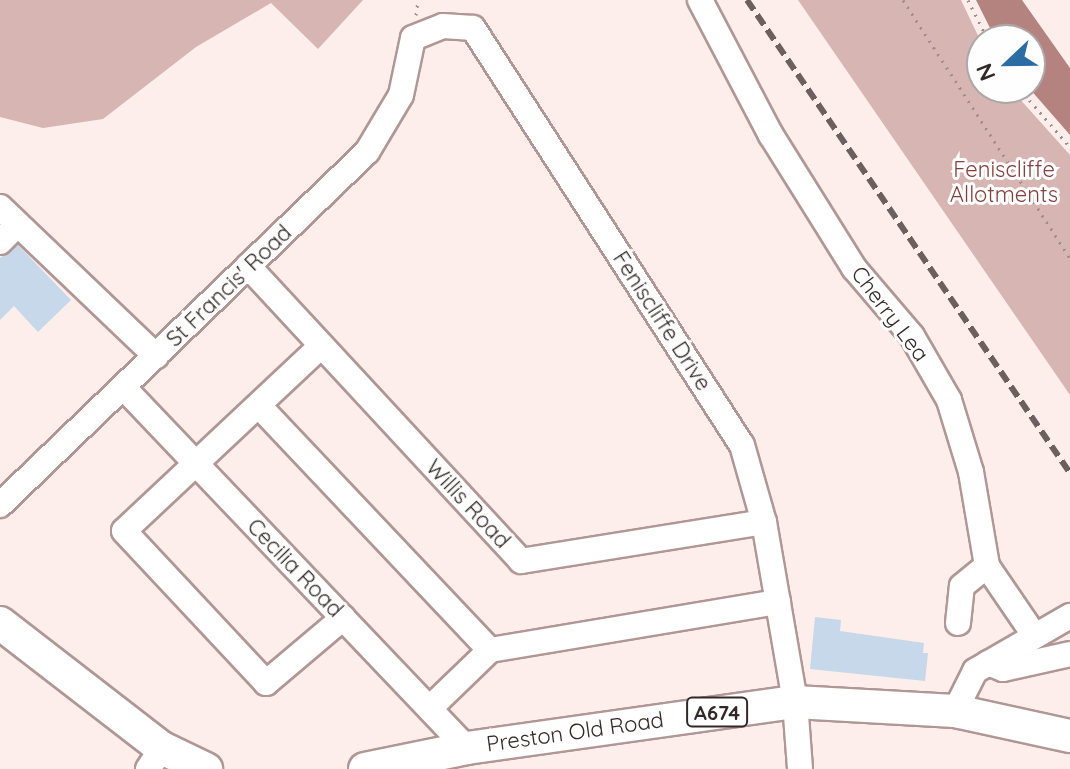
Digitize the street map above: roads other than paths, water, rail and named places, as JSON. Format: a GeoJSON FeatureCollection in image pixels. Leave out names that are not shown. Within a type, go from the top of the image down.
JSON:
{"type":"FeatureCollection","features":[{"type":"Feature","properties":{"kind":"main road"},"geometry":{"type":"LineString","coordinates":[[0,623],[155,759],[206,769]]}},
{"type":"Feature","properties":{"kind":"main road","name":"Preston Old Road"},"geometry":{"type":"LineString","coordinates":[[365,769],[467,748],[795,702],[955,711],[1070,736]]}},
{"type":"Feature","properties":{"kind":"street","name":"Cherry Lea"},"geometry":{"type":"LineString","coordinates":[[700,0],[771,135],[854,268],[912,336],[949,400],[971,472],[987,566],[1034,635]]}},
{"type":"Feature","properties":{"kind":"street","name":"Feniscliffe Drive"},"geometry":{"type":"LineString","coordinates":[[413,38],[443,26],[473,28],[742,445],[764,522],[795,702],[800,769]]}},
{"type":"Feature","properties":{"kind":"street","name":"St Francis' Road"},"geometry":{"type":"LineString","coordinates":[[0,505],[367,152],[401,95],[413,38]]}},
{"type":"Feature","properties":{"kind":"street"},"geometry":{"type":"LineString","coordinates":[[0,242],[9,216],[156,356]]}},
{"type":"Feature","properties":{"kind":"street","name":"Willis Road"},"geometry":{"type":"LineString","coordinates":[[248,266],[521,561],[764,522]]}},
{"type":"Feature","properties":{"kind":"street"},"geometry":{"type":"LineString","coordinates":[[321,346],[261,408],[124,531],[266,683],[343,618]]}},
{"type":"Feature","properties":{"kind":"street","name":"Cecilia Road"},"geometry":{"type":"LineString","coordinates":[[124,388],[467,748]]}},
{"type":"Feature","properties":{"kind":"street"},"geometry":{"type":"LineString","coordinates":[[261,408],[490,650]]}},
{"type":"Feature","properties":{"kind":"street"},"geometry":{"type":"LineString","coordinates":[[958,623],[962,586],[987,566]]}},
{"type":"Feature","properties":{"kind":"street"},"geometry":{"type":"LineString","coordinates":[[430,708],[490,650],[778,602]]}},
{"type":"Feature","properties":{"kind":"street"},"geometry":{"type":"LineString","coordinates":[[955,711],[975,671],[1070,616]]}},
{"type":"Feature","properties":{"kind":"street"},"geometry":{"type":"LineString","coordinates":[[988,663],[1003,669],[1070,654]]}},
{"type":"Feature","properties":{"kind":"railway"},"geometry":{"type":"LineString","coordinates":[[747,0],[1070,473]]}},
{"type":"Feature","properties":{"kind":"park label","name":"Feniscliffe Allotments"},"geometry":{"type":"Point","coordinates":[1004,182]}}]}
